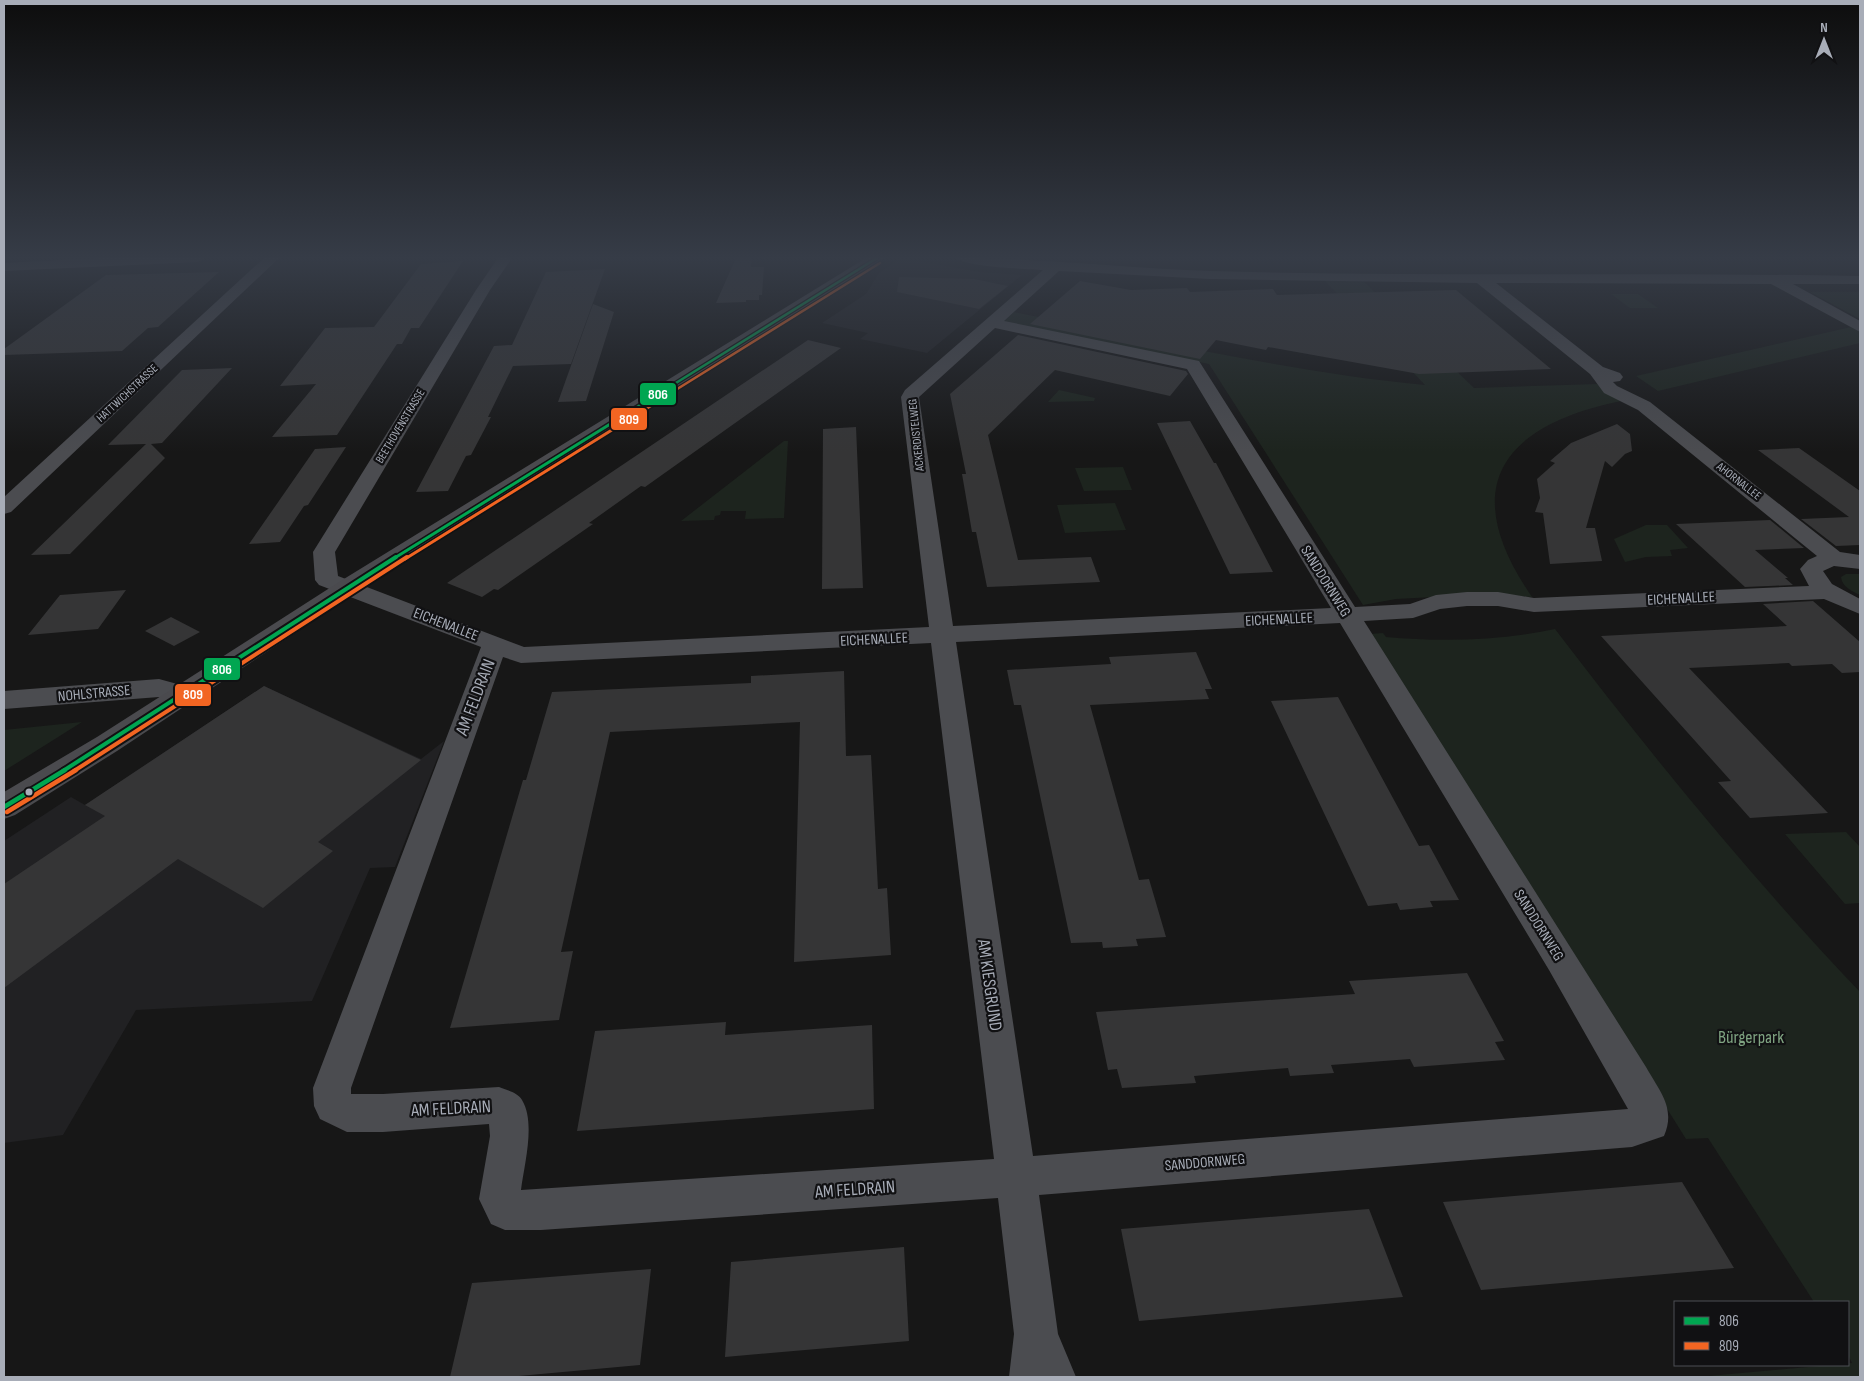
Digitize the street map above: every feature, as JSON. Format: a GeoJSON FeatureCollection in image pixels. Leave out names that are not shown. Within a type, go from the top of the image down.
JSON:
{"type":"FeatureCollection","features":[{"type":"Feature","properties":{"kind":"main road"},"geometry":{"type":"LineString","coordinates":[[4,807],[107,744],[348,588],[774,322]]}},
{"type":"Feature","properties":{"kind":"street","name":"HATTWICHSTRASSE"},"geometry":{"type":"LineString","coordinates":[[4,508],[203,322]]}},
{"type":"Feature","properties":{"kind":"street","name":"BEETHOVENSTRASSE"},"geometry":{"type":"LineString","coordinates":[[348,588],[327,580],[324,552],[463,322]]}},
{"type":"Feature","properties":{"kind":"street","name":"AHORNALLEE"},"geometry":{"type":"LineString","coordinates":[[1536,322],[1597,371],[1600,380],[1612,390],[1621,397],[1641,405],[1835,558],[1860,562]]}},
{"type":"Feature","properties":{"kind":"street","name":"SANDDORNWEG"},"geometry":{"type":"LineString","coordinates":[[992,323],[1193,364],[1346,616],[1561,960],[1649,1110],[1650,1123],[1632,1128],[1016,1177]]}},
{"type":"Feature","properties":{"kind":"street","name":"ACKERDISTELWEG"},"geometry":{"type":"LineString","coordinates":[[942,636],[910,397],[911,394],[992,323]]}},
{"type":"Feature","properties":{"kind":"street"},"geometry":{"type":"LineString","coordinates":[[1835,558],[1819,561],[1811,569],[1814,580],[1828,592],[1860,607]]}},
{"type":"Feature","properties":{"kind":"street","name":"EICHENALLEE"},"geometry":{"type":"LineString","coordinates":[[348,588],[521,655],[942,636],[1413,611],[1447,617],[1480,617],[1510,615],[1534,605],[1828,592]]}},
{"type":"Feature","properties":{"kind":"street","name":"AM KIESGRUND"},"geometry":{"type":"LineString","coordinates":[[942,636],[1036,1334],[1032,1377]]}},
{"type":"Feature","properties":{"kind":"street","name":"AM FELDRAIN"},"geometry":{"type":"LineString","coordinates":[[495,644],[332,1088],[333,1106],[347,1112],[383,1112],[499,1105],[508,1112],[509,1136],[499,1199],[505,1210],[541,1210],[1016,1177]]}},
{"type":"Feature","properties":{"kind":"street","name":"NOHLSTRASSE"},"geometry":{"type":"LineString","coordinates":[[4,700],[159,688],[183,694]]}},
{"type":"Feature","properties":{"kind":"street","name":"AM KIESGRUND"},"geometry":{"type":"LineString","coordinates":[[1036,1334],[1053,1377]]}},
{"type":"Feature","properties":{"kind":"shaded area"},"geometry":{"type":"Polygon","coordinates":[[[964,322],[927,353],[860,339],[868,333],[822,323],[964,322]]]}},
{"type":"Feature","properties":{"kind":"shaded area"},"geometry":{"type":"Polygon","coordinates":[[[264,686],[421,759],[444,741],[395,867],[370,868],[312,1001],[136,1010],[63,1135],[4,1143],[4,841],[71,797],[85,805],[264,686]]]}},
{"type":"Feature","properties":{"kind":"green space"},"geometry":{"type":"Polygon","coordinates":[[[1004,322],[1064,322],[1270,363],[1322,372],[1425,385],[1365,322],[1406,322],[1474,388],[1597,384],[1621,401],[1579,412],[1546,427],[1520,445],[1503,467],[1495,494],[1497,524],[1509,558],[1532,597],[1491,594],[1396,599],[1363,605],[1209,364],[1004,322]]]}},
{"type":"Feature","properties":{"kind":"green space"},"geometry":{"type":"Polygon","coordinates":[[[1851,327],[1860,332],[1860,343],[1658,391],[1636,376],[1851,327]]]}},
{"type":"Feature","properties":{"kind":"green space"},"geometry":{"type":"Polygon","coordinates":[[[1059,390],[1095,398],[1094,401],[1048,402],[1059,390]]]}},
{"type":"Feature","properties":{"kind":"green space"},"geometry":{"type":"Polygon","coordinates":[[[784,441],[788,441],[784,518],[745,519],[746,511],[721,511],[720,515],[715,516],[714,520],[681,521],[784,441]]]}},
{"type":"Feature","properties":{"kind":"green space"},"geometry":{"type":"Polygon","coordinates":[[[1123,467],[1132,490],[1084,491],[1075,468],[1123,467]]]}},
{"type":"Feature","properties":{"kind":"green space"},"geometry":{"type":"Polygon","coordinates":[[[1115,503],[1126,530],[1065,533],[1057,505],[1115,503]]]}},
{"type":"Feature","properties":{"kind":"green space"},"geometry":{"type":"Polygon","coordinates":[[[1646,525],[1667,525],[1688,548],[1670,550],[1672,556],[1646,557],[1625,562],[1614,539],[1646,525]]]}},
{"type":"Feature","properties":{"kind":"green space"},"geometry":{"type":"Polygon","coordinates":[[[1846,574],[1860,574],[1860,595],[1843,583],[1841,577],[1846,574]]]}},
{"type":"Feature","properties":{"kind":"green space","name":"Bürgerpark"},"geometry":{"type":"Polygon","coordinates":[[[1555,629],[1703,815],[1860,992],[1860,1377],[1698,1377],[1819,1366],[1849,1366],[1849,1363],[1852,1363],[1849,1357],[1849,1301],[1813,1301],[1708,1138],[1686,1139],[1370,634],[1383,633],[1386,637],[1407,639],[1449,640],[1492,638],[1555,629]]]}},
{"type":"Feature","properties":{"kind":"green space"},"geometry":{"type":"Polygon","coordinates":[[[82,722],[4,771],[4,730],[82,722]]]}},
{"type":"Feature","properties":{"kind":"green space"},"geometry":{"type":"Polygon","coordinates":[[[1846,832],[1860,847],[1860,903],[1845,904],[1785,834],[1846,832]]]}},
{"type":"Feature","properties":{"kind":"building"},"geometry":{"type":"Polygon","coordinates":[[[41,322],[163,322],[158,327],[148,328],[122,351],[4,355],[4,349],[41,322]]]}},
{"type":"Feature","properties":{"kind":"building"},"geometry":{"type":"Polygon","coordinates":[[[377,322],[423,322],[419,328],[411,328],[402,344],[397,344],[337,435],[272,437],[316,384],[280,386],[325,328],[374,327],[377,322]]]}},
{"type":"Feature","properties":{"kind":"building"},"geometry":{"type":"Polygon","coordinates":[[[523,322],[586,322],[571,364],[513,366],[488,417],[491,417],[471,455],[466,456],[448,491],[416,492],[494,346],[512,345],[523,322]]]}},
{"type":"Feature","properties":{"kind":"building"},"geometry":{"type":"Polygon","coordinates":[[[586,322],[611,322],[586,401],[558,402],[586,322]]]}},
{"type":"Feature","properties":{"kind":"building"},"geometry":{"type":"Polygon","coordinates":[[[1032,322],[1495,322],[1551,369],[1419,374],[1268,347],[1266,350],[1216,340],[1200,359],[1030,324],[1032,322]]]}},
{"type":"Feature","properties":{"kind":"building"},"geometry":{"type":"Polygon","coordinates":[[[1018,335],[1186,371],[1188,374],[1170,396],[1055,370],[988,435],[1018,560],[1091,557],[1100,582],[987,587],[976,532],[972,532],[962,474],[966,474],[950,394],[1018,335]]]}},
{"type":"Feature","properties":{"kind":"building"},"geometry":{"type":"Polygon","coordinates":[[[808,340],[841,348],[645,487],[641,486],[589,523],[593,524],[498,590],[494,589],[482,597],[447,583],[808,340]]]}},
{"type":"Feature","properties":{"kind":"building"},"geometry":{"type":"Polygon","coordinates":[[[232,368],[162,443],[151,444],[165,458],[70,554],[31,555],[146,444],[108,445],[182,370],[232,368]]]}},
{"type":"Feature","properties":{"kind":"building"},"geometry":{"type":"Polygon","coordinates":[[[1190,421],[1214,463],[1216,463],[1273,572],[1230,574],[1157,423],[1190,421]]]}},
{"type":"Feature","properties":{"kind":"building"},"geometry":{"type":"Polygon","coordinates":[[[1617,424],[1630,434],[1632,451],[1625,454],[1612,467],[1605,461],[1586,528],[1595,528],[1602,561],[1550,564],[1543,513],[1535,512],[1540,498],[1537,479],[1555,463],[1550,461],[1571,443],[1617,424]]]}},
{"type":"Feature","properties":{"kind":"building"},"geometry":{"type":"Polygon","coordinates":[[[856,427],[863,588],[822,589],[823,429],[856,427]]]}},
{"type":"Feature","properties":{"kind":"building"},"geometry":{"type":"Polygon","coordinates":[[[346,447],[308,505],[304,506],[280,542],[249,544],[315,449],[346,447]]]}},
{"type":"Feature","properties":{"kind":"building"},"geometry":{"type":"Polygon","coordinates":[[[1799,448],[1860,491],[1860,545],[1836,546],[1801,519],[1849,517],[1758,450],[1799,448]]]}},
{"type":"Feature","properties":{"kind":"building"},"geometry":{"type":"Polygon","coordinates":[[[1770,520],[1804,548],[1755,550],[1788,578],[1785,578],[1793,585],[1745,587],[1676,524],[1770,520]]]}},
{"type":"Feature","properties":{"kind":"building"},"geometry":{"type":"Polygon","coordinates":[[[126,590],[98,629],[28,635],[60,595],[126,590]]]}},
{"type":"Feature","properties":{"kind":"building"},"geometry":{"type":"Polygon","coordinates":[[[1813,601],[1860,642],[1860,672],[1842,673],[1832,664],[1792,666],[1789,663],[1689,668],[1828,813],[1750,818],[1718,782],[1731,781],[1601,636],[1787,626],[1763,604],[1813,601]]]}},
{"type":"Feature","properties":{"kind":"building"},"geometry":{"type":"Polygon","coordinates":[[[171,617],[200,632],[174,646],[145,631],[171,617]]]}},
{"type":"Feature","properties":{"kind":"building"},"geometry":{"type":"Polygon","coordinates":[[[1196,652],[1212,689],[1205,689],[1209,699],[1090,705],[1139,880],[1149,879],[1166,937],[1136,939],[1138,946],[1103,948],[1102,942],[1071,943],[1021,705],[1014,705],[1007,670],[1111,664],[1109,657],[1196,652]]]}},
{"type":"Feature","properties":{"kind":"building"},"geometry":{"type":"Polygon","coordinates":[[[844,671],[846,756],[871,755],[878,889],[887,888],[891,955],[794,962],[800,722],[610,732],[561,952],[573,951],[559,1020],[450,1028],[523,780],[526,780],[552,692],[751,683],[751,676],[844,671]]]}},
{"type":"Feature","properties":{"kind":"building"},"geometry":{"type":"Polygon","coordinates":[[[264,686],[421,760],[318,842],[333,851],[263,908],[178,859],[4,988],[4,884],[105,816],[85,805],[264,686]]]}},
{"type":"Feature","properties":{"kind":"building"},"geometry":{"type":"Polygon","coordinates":[[[1338,697],[1419,846],[1429,845],[1459,900],[1430,901],[1433,907],[1400,910],[1397,903],[1368,906],[1271,701],[1338,697]]]}},
{"type":"Feature","properties":{"kind":"building"},"geometry":{"type":"Polygon","coordinates":[[[1467,973],[1504,1041],[1495,1042],[1505,1060],[1414,1067],[1410,1059],[1331,1065],[1334,1073],[1290,1076],[1288,1068],[1194,1076],[1196,1083],[1122,1088],[1117,1069],[1108,1070],[1096,1012],[1355,994],[1349,981],[1467,973]]]}},
{"type":"Feature","properties":{"kind":"building"},"geometry":{"type":"Polygon","coordinates":[[[726,1022],[725,1035],[872,1025],[874,1109],[577,1131],[595,1031],[726,1022]]]}},
{"type":"Feature","properties":{"kind":"building"},"geometry":{"type":"Polygon","coordinates":[[[1682,1182],[1734,1268],[1481,1290],[1443,1202],[1682,1182]]]}},
{"type":"Feature","properties":{"kind":"building"},"geometry":{"type":"Polygon","coordinates":[[[1369,1209],[1403,1297],[1139,1321],[1121,1229],[1369,1209]]]}},
{"type":"Feature","properties":{"kind":"building"},"geometry":{"type":"Polygon","coordinates":[[[904,1247],[909,1341],[725,1357],[731,1262],[904,1247]]]}},
{"type":"Feature","properties":{"kind":"building"},"geometry":{"type":"Polygon","coordinates":[[[651,1269],[640,1365],[507,1377],[450,1377],[472,1283],[651,1269]]]}},
{"type":"Feature","properties":{"kind":"transit line","name":"806"},"geometry":{"type":"LineString","coordinates":[[4,807],[107,744],[348,587],[773,322]]}},
{"type":"Feature","properties":{"kind":"transit line","name":"809"},"geometry":{"type":"LineString","coordinates":[[7,812],[110,749],[351,592],[784,322]]}}]}
